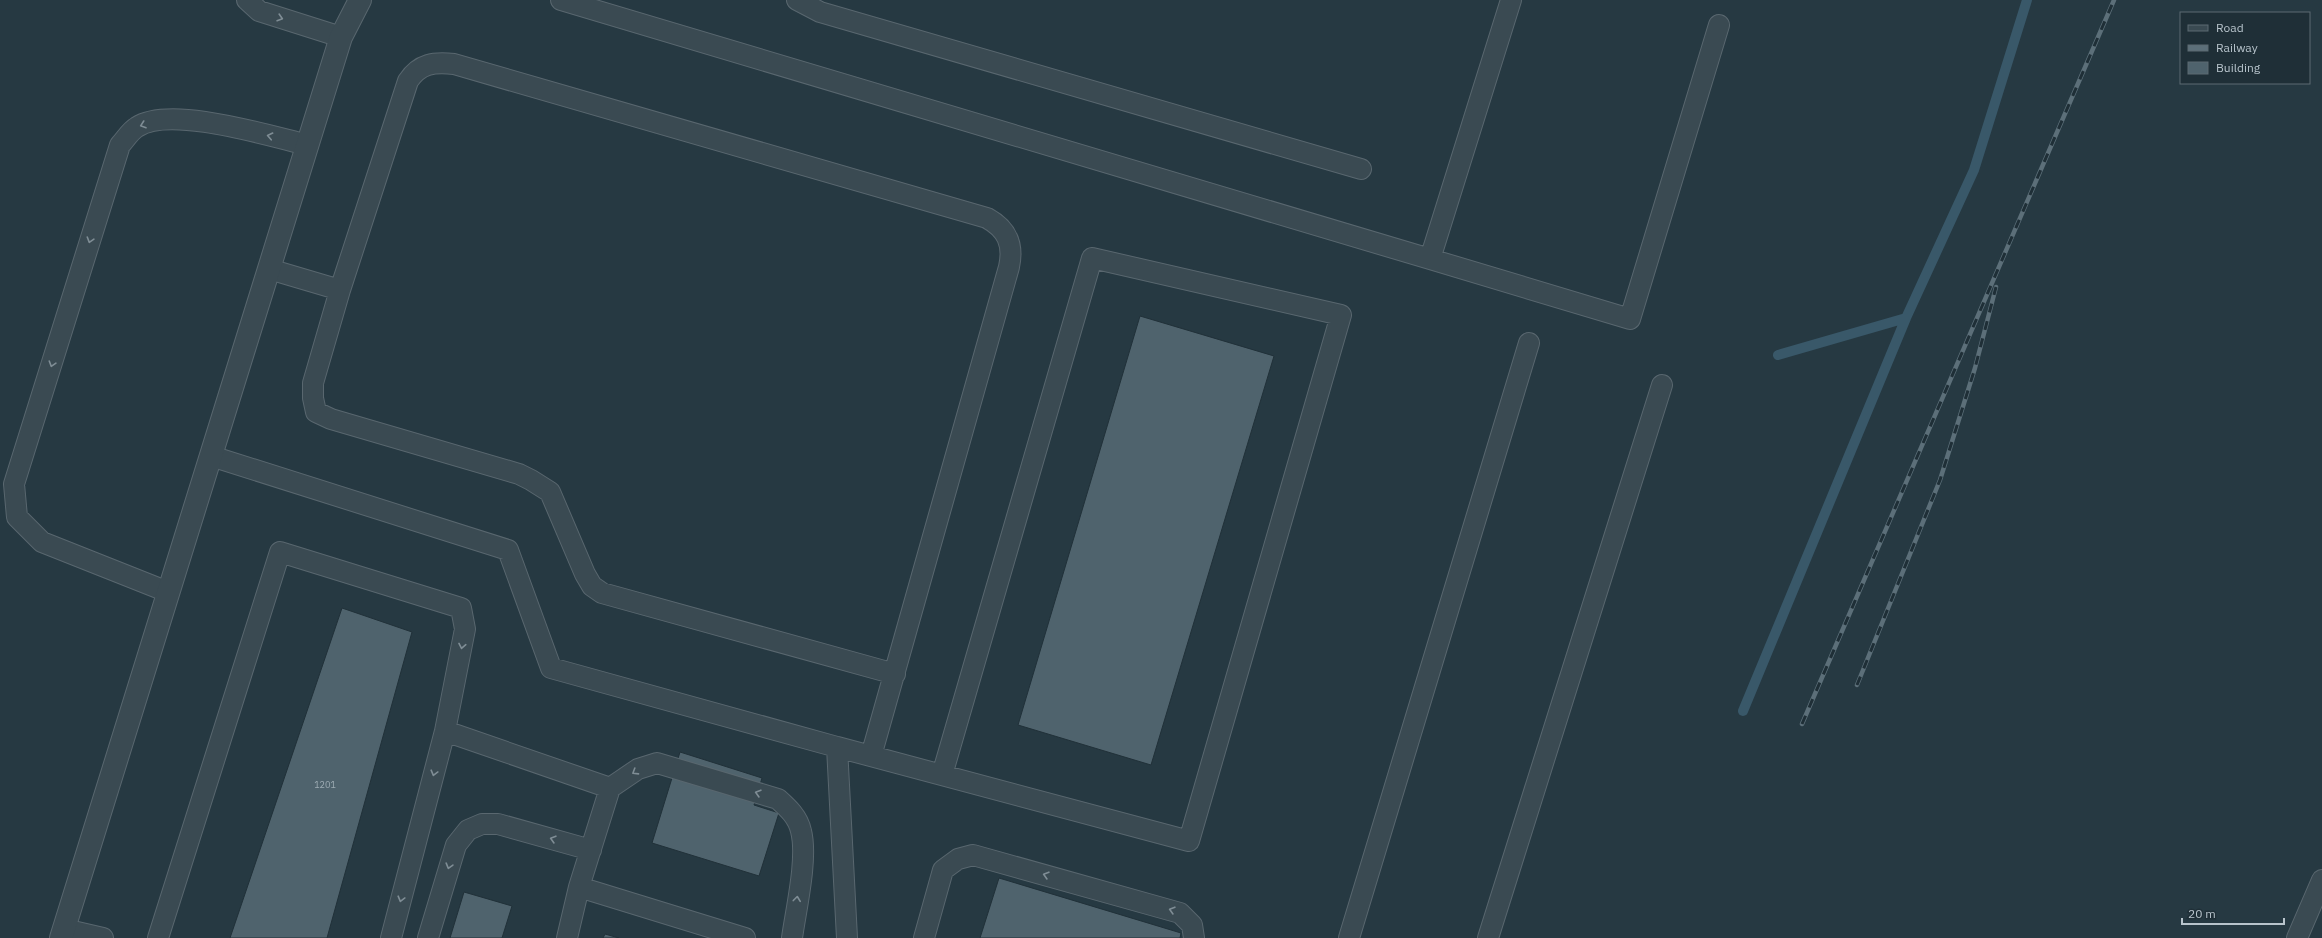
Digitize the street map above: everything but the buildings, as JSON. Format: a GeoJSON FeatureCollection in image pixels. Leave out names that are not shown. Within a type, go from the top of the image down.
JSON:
{"type":"FeatureCollection","features":[{"type":"Feature","properties":{"kind":"street"},"geometry":{"type":"LineString","coordinates":[[62,933],[341,37],[360,0]]}},
{"type":"Feature","properties":{"kind":"lane"},"geometry":{"type":"LineString","coordinates":[[247,0],[259,11],[341,37]]}},
{"type":"Feature","properties":{"kind":"lane"},"geometry":{"type":"LineString","coordinates":[[561,0],[1630,319],[1719,25]]}},
{"type":"Feature","properties":{"kind":"lane"},"geometry":{"type":"LineString","coordinates":[[797,0],[820,12],[1361,169]]}},
{"type":"Feature","properties":{"kind":"lane"},"geometry":{"type":"LineString","coordinates":[[1430,259],[1511,0]]}},
{"type":"Feature","properties":{"kind":"lane"},"geometry":{"type":"LineString","coordinates":[[871,756],[1009,267],[1012,255],[1007,234],[998,224],[987,218],[454,64],[439,62],[415,70],[408,81],[340,290],[313,383],[313,398],[316,412],[331,419],[519,474],[550,492],[585,574],[592,586],[602,593],[894,674]]}},
{"type":"Feature","properties":{"kind":"lane"},"geometry":{"type":"LineString","coordinates":[[168,592],[42,542],[17,517],[14,484],[120,145],[136,127],[162,118],[194,120],[308,145]]}},
{"type":"Feature","properties":{"kind":"lane"},"geometry":{"type":"LineString","coordinates":[[211,456],[508,550],[551,668],[837,747],[1189,841],[1341,315],[1092,258],[942,775]]}},
{"type":"Feature","properties":{"kind":"lane"},"geometry":{"type":"LineString","coordinates":[[269,269],[340,290]]}},
{"type":"Feature","properties":{"kind":"lane"},"geometry":{"type":"LineString","coordinates":[[1349,938],[1529,343]]}},
{"type":"Feature","properties":{"kind":"lane"},"geometry":{"type":"LineString","coordinates":[[1488,938],[1662,385]]}},
{"type":"Feature","properties":{"kind":"lane"},"geometry":{"type":"LineString","coordinates":[[158,938],[280,552],[461,608],[465,629],[445,731],[390,938]]}},
{"type":"Feature","properties":{"kind":"lane"},"geometry":{"type":"LineString","coordinates":[[445,731],[610,788]]}},
{"type":"Feature","properties":{"kind":"lane"},"geometry":{"type":"LineString","coordinates":[[837,747],[847,938]]}},
{"type":"Feature","properties":{"kind":"lane"},"geometry":{"type":"LineString","coordinates":[[567,938],[579,887],[610,788],[638,769],[657,763],[778,799],[793,812],[801,830],[803,853],[792,938]]}},
{"type":"Feature","properties":{"kind":"lane"},"geometry":{"type":"LineString","coordinates":[[428,938],[456,845],[468,830],[482,824],[498,824],[591,850]]}},
{"type":"Feature","properties":{"kind":"lane"},"geometry":{"type":"LineString","coordinates":[[924,938],[943,870],[958,859],[973,855],[1180,913],[1192,925],[1194,938]]}},
{"type":"Feature","properties":{"kind":"lane"},"geometry":{"type":"LineString","coordinates":[[2296,938],[2322,880]]}},
{"type":"Feature","properties":{"kind":"lane"},"geometry":{"type":"LineString","coordinates":[[579,887],[745,938]]}},
{"type":"Feature","properties":{"kind":"lane"},"geometry":{"type":"LineString","coordinates":[[62,933],[103,938]]}},
{"type":"Feature","properties":{"kind":"waterway"},"geometry":{"type":"LineString","coordinates":[[1743,711],[1906,318],[1974,170],[2027,0]]}},
{"type":"Feature","properties":{"kind":"waterway"},"geometry":{"type":"LineString","coordinates":[[1778,355],[1906,318]]}},
{"type":"Feature","properties":{"kind":"railway"},"geometry":{"type":"LineString","coordinates":[[1802,724],[2114,0]]}},
{"type":"Feature","properties":{"kind":"railway"},"geometry":{"type":"LineString","coordinates":[[1857,685],[1940,480],[1975,368],[1996,287]]}}]}
